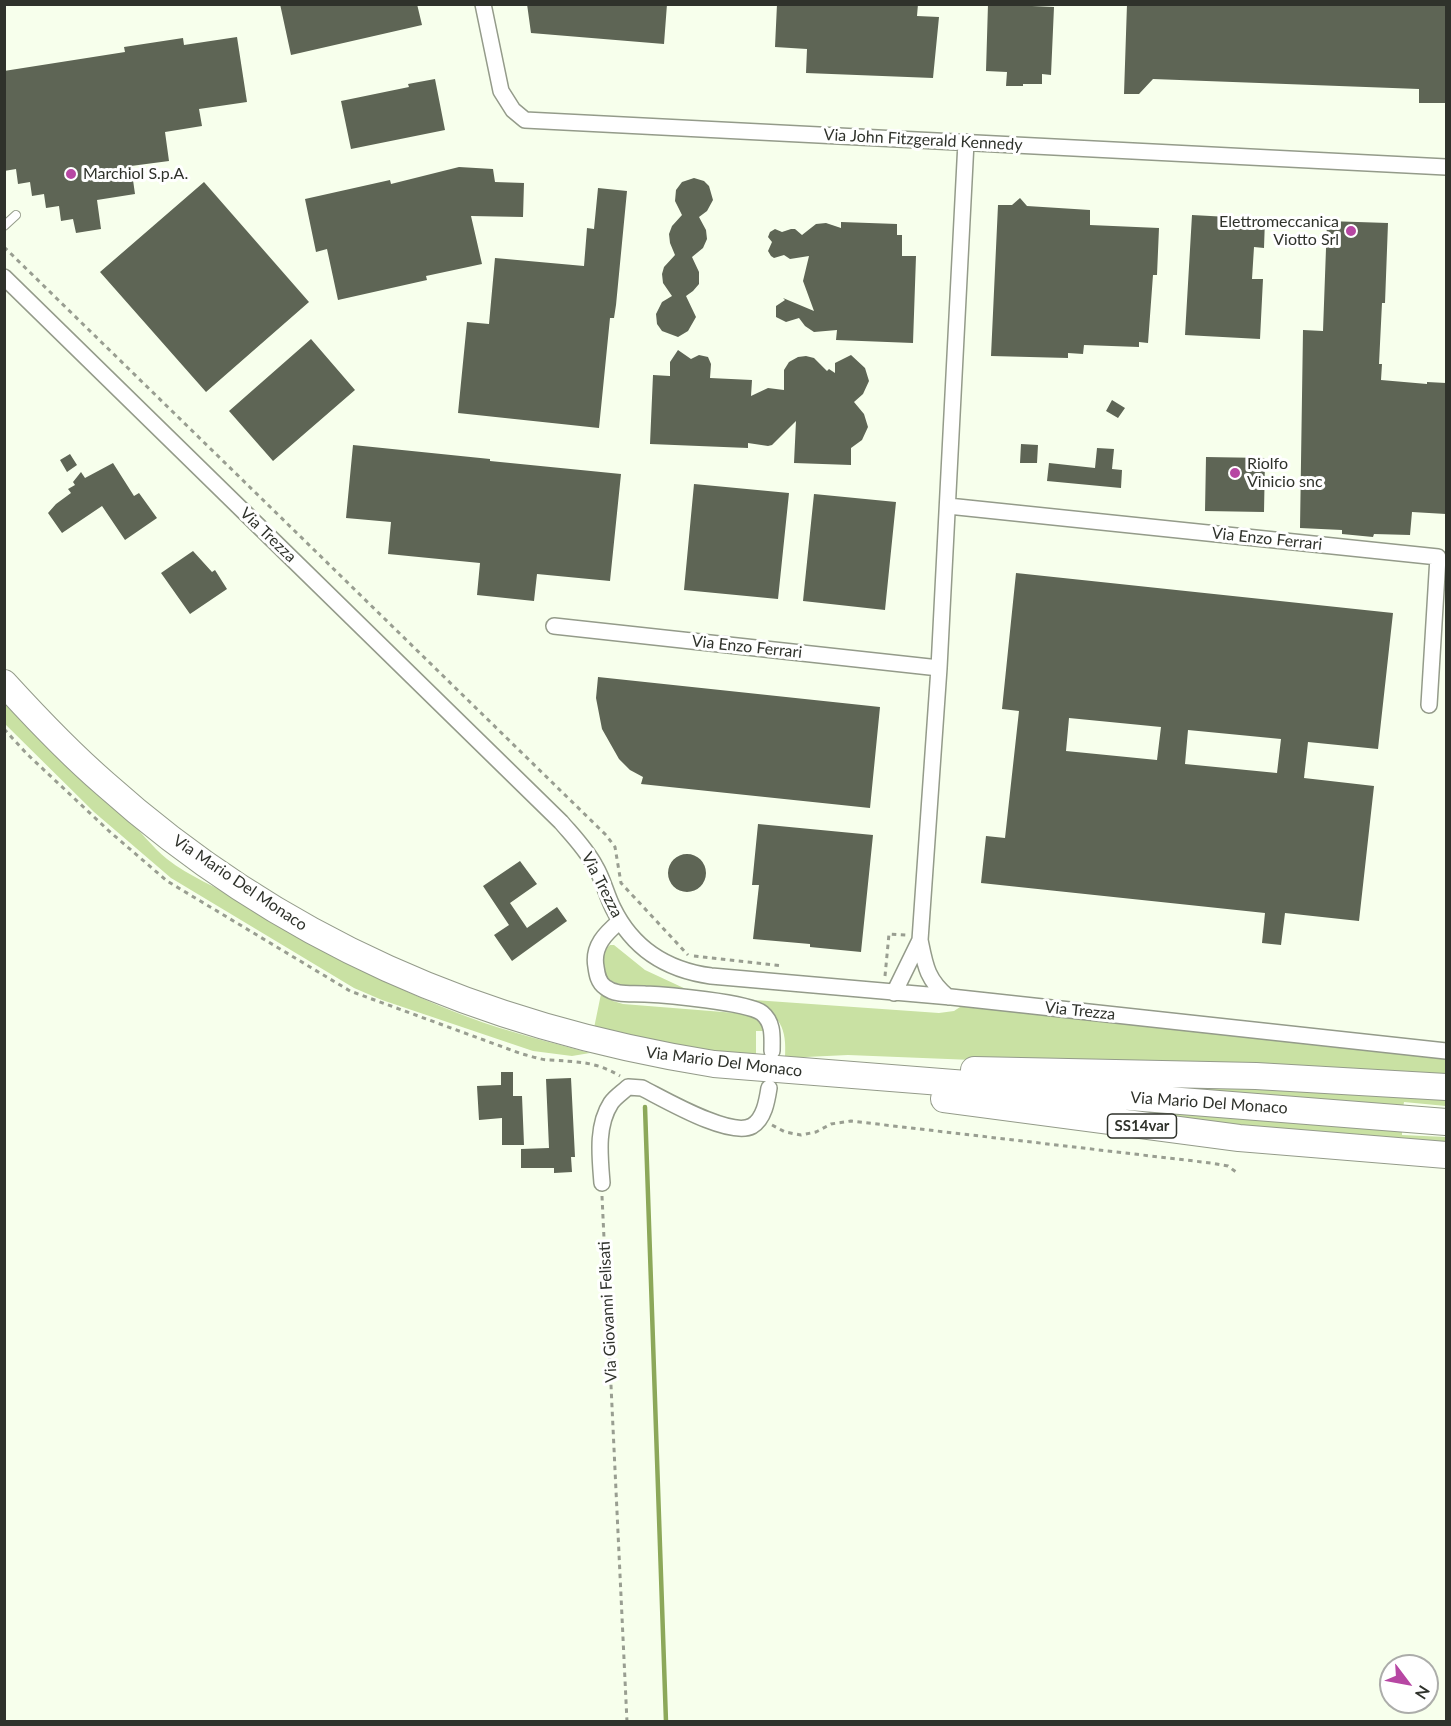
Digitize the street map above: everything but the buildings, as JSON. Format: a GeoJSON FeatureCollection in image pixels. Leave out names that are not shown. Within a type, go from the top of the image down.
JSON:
{"type":"FeatureCollection","features":[{"type":"Feature","properties":{"kind":"highway","name":"Via Mario Del Monaco"},"geometry":{"type":"LineString","coordinates":[[4,683],[52,735],[103,783],[217,872],[300,925],[379,966],[481,1007],[595,1041],[645,1053],[714,1064],[1446,1122]]}},
{"type":"Feature","properties":{"kind":"highway"},"geometry":{"type":"LineString","coordinates":[[842,1075],[931,1069],[1031,1070],[1256,1076],[1446,1087]]}},
{"type":"Feature","properties":{"kind":"highway","name":"SS14var"},"geometry":{"type":"LineString","coordinates":[[842,1075],[902,1093],[1130,1125],[1239,1138],[1446,1155]]}},
{"type":"Feature","properties":{"kind":"street","name":"Via John Fitzgerald Kennedy"},"geometry":{"type":"LineString","coordinates":[[483,4],[501,91],[513,110],[525,120],[1446,167]]}},
{"type":"Feature","properties":{"kind":"street"},"geometry":{"type":"LineString","coordinates":[[948,997],[935,986],[925,962],[920,938],[939,668],[966,142]]}},
{"type":"Feature","properties":{"kind":"street","name":"Via Trezza"},"geometry":{"type":"LineString","coordinates":[[4,277],[561,822],[580,843],[595,866],[620,921],[632,936],[659,960],[680,970],[721,977],[948,997],[1446,1051]]}},
{"type":"Feature","properties":{"kind":"street","name":"Via Enzo Ferrari"},"geometry":{"type":"LineString","coordinates":[[948,506],[1438,557],[1429,705]]}},
{"type":"Feature","properties":{"kind":"street","name":"Via Enzo Ferrari"},"geometry":{"type":"LineString","coordinates":[[554,626],[939,668]]}},
{"type":"Feature","properties":{"kind":"street"},"geometry":{"type":"LineString","coordinates":[[620,921],[603,936],[597,948],[595,964],[599,981],[604,987],[616,993],[646,994],[740,1005],[756,1009],[765,1015],[772,1027],[772,1051]]}},
{"type":"Feature","properties":{"kind":"street"},"geometry":{"type":"LineString","coordinates":[[894,993],[920,938]]}},
{"type":"Feature","properties":{"kind":"street"},"geometry":{"type":"LineString","coordinates":[[913,994],[921,982],[925,962]]}},
{"type":"Feature","properties":{"kind":"street"},"geometry":{"type":"LineString","coordinates":[[905,970],[913,994]]}},
{"type":"Feature","properties":{"kind":"street"},"geometry":{"type":"LineString","coordinates":[[602,1183],[601,1125],[611,1104],[628,1087],[642,1088],[722,1126],[740,1129],[752,1126],[760,1118],[767,1102],[769,1088]]}},
{"type":"Feature","properties":{"kind":"lane"},"geometry":{"type":"LineString","coordinates":[[4,226],[16,215]]}},
{"type":"Feature","properties":{"kind":"path"},"geometry":{"type":"LineString","coordinates":[[4,247],[606,835],[615,847],[621,883],[687,955],[792,966]]}},
{"type":"Feature","properties":{"kind":"path"},"geometry":{"type":"LineString","coordinates":[[885,976],[889,934],[920,938]]}},
{"type":"Feature","properties":{"kind":"path"},"geometry":{"type":"LineString","coordinates":[[760,1118],[785,1132],[801,1135],[816,1132],[831,1124],[851,1121],[1211,1163],[1228,1166],[1236,1172]]}},
{"type":"Feature","properties":{"kind":"path","name":"Via Giovanni Felisati"},"geometry":{"type":"LineString","coordinates":[[602,1183],[627,1722]]}},
{"type":"Feature","properties":{"kind":"green space"},"geometry":{"type":"Polygon","coordinates":[[[4,701],[63,761],[162,854],[185,871],[380,979],[483,1022],[590,1053],[572,1056],[533,1051],[382,1000],[354,988],[171,878],[94,812],[5,724],[4,701]]]}},
{"type":"Feature","properties":{"kind":"green space"},"geometry":{"type":"Polygon","coordinates":[[[610,945],[614,945],[645,970],[688,990],[632,987],[611,981],[603,976],[602,952],[610,945]]]}},
{"type":"Feature","properties":{"kind":"green space"},"geometry":{"type":"Polygon","coordinates":[[[601,994],[623,1004],[748,1014],[757,1017],[768,1031],[756,1031],[756,1056],[713,1052],[594,1028],[601,994]]]}},
{"type":"Feature","properties":{"kind":"green space"},"geometry":{"type":"Polygon","coordinates":[[[754,1000],[939,1013],[954,1011],[963,1005],[1446,1055],[1446,1079],[848,1055],[785,1058],[785,1038],[780,1024],[770,1012],[754,1000]]]}},
{"type":"Feature","properties":{"kind":"green space"},"geometry":{"type":"Polygon","coordinates":[[[1147,1081],[1446,1094],[1446,1106],[1404,1102],[1403,1108],[1100,1087],[1147,1081]]]}},
{"type":"Feature","properties":{"kind":"green space"},"geometry":{"type":"Polygon","coordinates":[[[1063,1105],[1402,1130],[1402,1135],[1446,1137],[1446,1148],[1387,1143],[1063,1105]]]}},
{"type":"Feature","properties":{"kind":"waterway"},"geometry":{"type":"LineString","coordinates":[[645,1107],[666,1722]]}},
{"type":"Feature","properties":{"kind":"place","name":"Marchiol S.p.A."},"geometry":{"type":"Point","coordinates":[71,174]}},
{"type":"Feature","properties":{"kind":"place","name":"Elettromeccanica Viotto Srl"},"geometry":{"type":"Point","coordinates":[1351,231]}},
{"type":"Feature","properties":{"kind":"place","name":"Riolfo Vinicio snc"},"geometry":{"type":"Point","coordinates":[1235,473]}}]}
